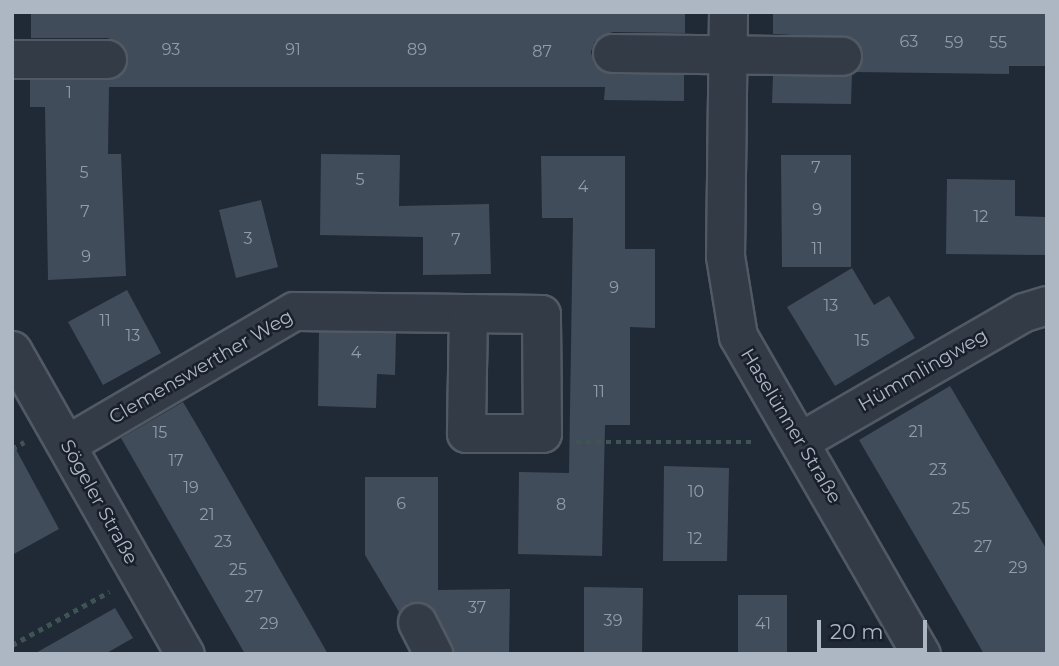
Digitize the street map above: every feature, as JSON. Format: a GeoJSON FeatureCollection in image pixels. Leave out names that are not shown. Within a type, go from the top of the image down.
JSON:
{"type":"FeatureCollection","features":[{"type":"Feature","properties":{"kind":"street","name":"Haselünner Straße"},"geometry":{"type":"LineString","coordinates":[[729,12],[725,256],[738,336],[802,440],[921,654]]}},
{"type":"Feature","properties":{"kind":"street"},"geometry":{"type":"LineString","coordinates":[[612,53],[842,56]]}},
{"type":"Feature","properties":{"kind":"street"},"geometry":{"type":"LineString","coordinates":[[12,59],[107,59]]}},
{"type":"Feature","properties":{"kind":"street","name":"Hümmlingweg"},"geometry":{"type":"LineString","coordinates":[[802,440],[1024,312],[1047,305]]}},
{"type":"Feature","properties":{"kind":"street","name":"Clemenswerther Weg"},"geometry":{"type":"LineString","coordinates":[[66,444],[294,311],[541,314],[542,432]]}},
{"type":"Feature","properties":{"kind":"street"},"geometry":{"type":"LineString","coordinates":[[468,313],[466,433],[542,432]]}},
{"type":"Feature","properties":{"kind":"street","name":"Sögeler Straße"},"geometry":{"type":"LineString","coordinates":[[12,350],[141,575],[175,650]]}},
{"type":"Feature","properties":{"kind":"path"},"geometry":{"type":"LineString","coordinates":[[542,432],[582,444],[802,440]]}},
{"type":"Feature","properties":{"kind":"path"},"geometry":{"type":"LineString","coordinates":[[12,645],[141,575]]}},
{"type":"Feature","properties":{"kind":"building"},"geometry":{"type":"Polygon","coordinates":[[[31,12],[685,12],[685,33],[612,32],[594,42],[591,52],[594,64],[611,74],[684,75],[684,101],[604,100],[605,87],[109,87],[108,154],[121,154],[126,276],[48,280],[45,107],[30,107],[30,80],[108,80],[125,70],[128,58],[125,48],[108,38],[31,38],[31,12]]]}},
{"type":"Feature","properties":{"kind":"building"},"geometry":{"type":"Polygon","coordinates":[[[773,12],[1047,12],[1047,66],[1009,66],[1009,74],[855,72],[863,56],[853,38],[773,34],[773,12]]]}},
{"type":"Feature","properties":{"kind":"building"},"geometry":{"type":"Polygon","coordinates":[[[852,74],[851,104],[772,103],[773,76],[852,74]]]}},
{"type":"Feature","properties":{"kind":"building"},"geometry":{"type":"Polygon","coordinates":[[[321,154],[400,155],[399,206],[489,204],[491,274],[423,275],[423,237],[320,235],[321,154]]]}},
{"type":"Feature","properties":{"kind":"building"},"geometry":{"type":"Polygon","coordinates":[[[781,155],[851,155],[851,267],[782,267],[781,155]]]}},
{"type":"Feature","properties":{"kind":"building"},"geometry":{"type":"Polygon","coordinates":[[[541,156],[625,156],[625,249],[655,249],[655,328],[630,327],[630,425],[605,425],[602,556],[518,554],[519,472],[569,473],[573,218],[542,218],[541,156]]]}},
{"type":"Feature","properties":{"kind":"building"},"geometry":{"type":"Polygon","coordinates":[[[947,179],[1015,180],[1015,216],[1047,217],[1047,255],[946,254],[947,179]]]}},
{"type":"Feature","properties":{"kind":"building"},"geometry":{"type":"Polygon","coordinates":[[[261,200],[278,267],[236,278],[219,210],[261,200]]]}},
{"type":"Feature","properties":{"kind":"building"},"geometry":{"type":"Polygon","coordinates":[[[852,268],[874,305],[889,296],[915,338],[835,386],[787,307],[852,268]]]}},
{"type":"Feature","properties":{"kind":"building"},"geometry":{"type":"Polygon","coordinates":[[[127,290],[161,353],[103,385],[68,322],[127,290]]]}},
{"type":"Feature","properties":{"kind":"building"},"geometry":{"type":"Polygon","coordinates":[[[319,332],[396,333],[395,375],[377,374],[376,408],[318,406],[319,332]]]}},
{"type":"Feature","properties":{"kind":"building"},"geometry":{"type":"Polygon","coordinates":[[[950,386],[1047,550],[1047,654],[984,654],[859,440],[950,386]]]}},
{"type":"Feature","properties":{"kind":"building"},"geometry":{"type":"Polygon","coordinates":[[[183,402],[328,654],[245,654],[121,438],[183,402]]]}},
{"type":"Feature","properties":{"kind":"building"},"geometry":{"type":"Polygon","coordinates":[[[12,442],[59,529],[12,555],[12,442]]]}},
{"type":"Feature","properties":{"kind":"building"},"geometry":{"type":"Polygon","coordinates":[[[664,466],[729,468],[727,561],[663,561],[664,466]]]}},
{"type":"Feature","properties":{"kind":"building"},"geometry":{"type":"Polygon","coordinates":[[[365,477],[438,477],[438,590],[510,589],[509,654],[454,654],[429,605],[408,603],[399,612],[365,555],[365,477]]]}},
{"type":"Feature","properties":{"kind":"building"},"geometry":{"type":"Polygon","coordinates":[[[584,587],[643,588],[642,654],[584,654],[584,587]]]}},
{"type":"Feature","properties":{"kind":"building"},"geometry":{"type":"Polygon","coordinates":[[[738,595],[787,595],[787,654],[738,654],[738,595]]]}},
{"type":"Feature","properties":{"kind":"building"},"geometry":{"type":"Polygon","coordinates":[[[115,608],[133,638],[105,654],[34,654],[115,608]]]}}]}
